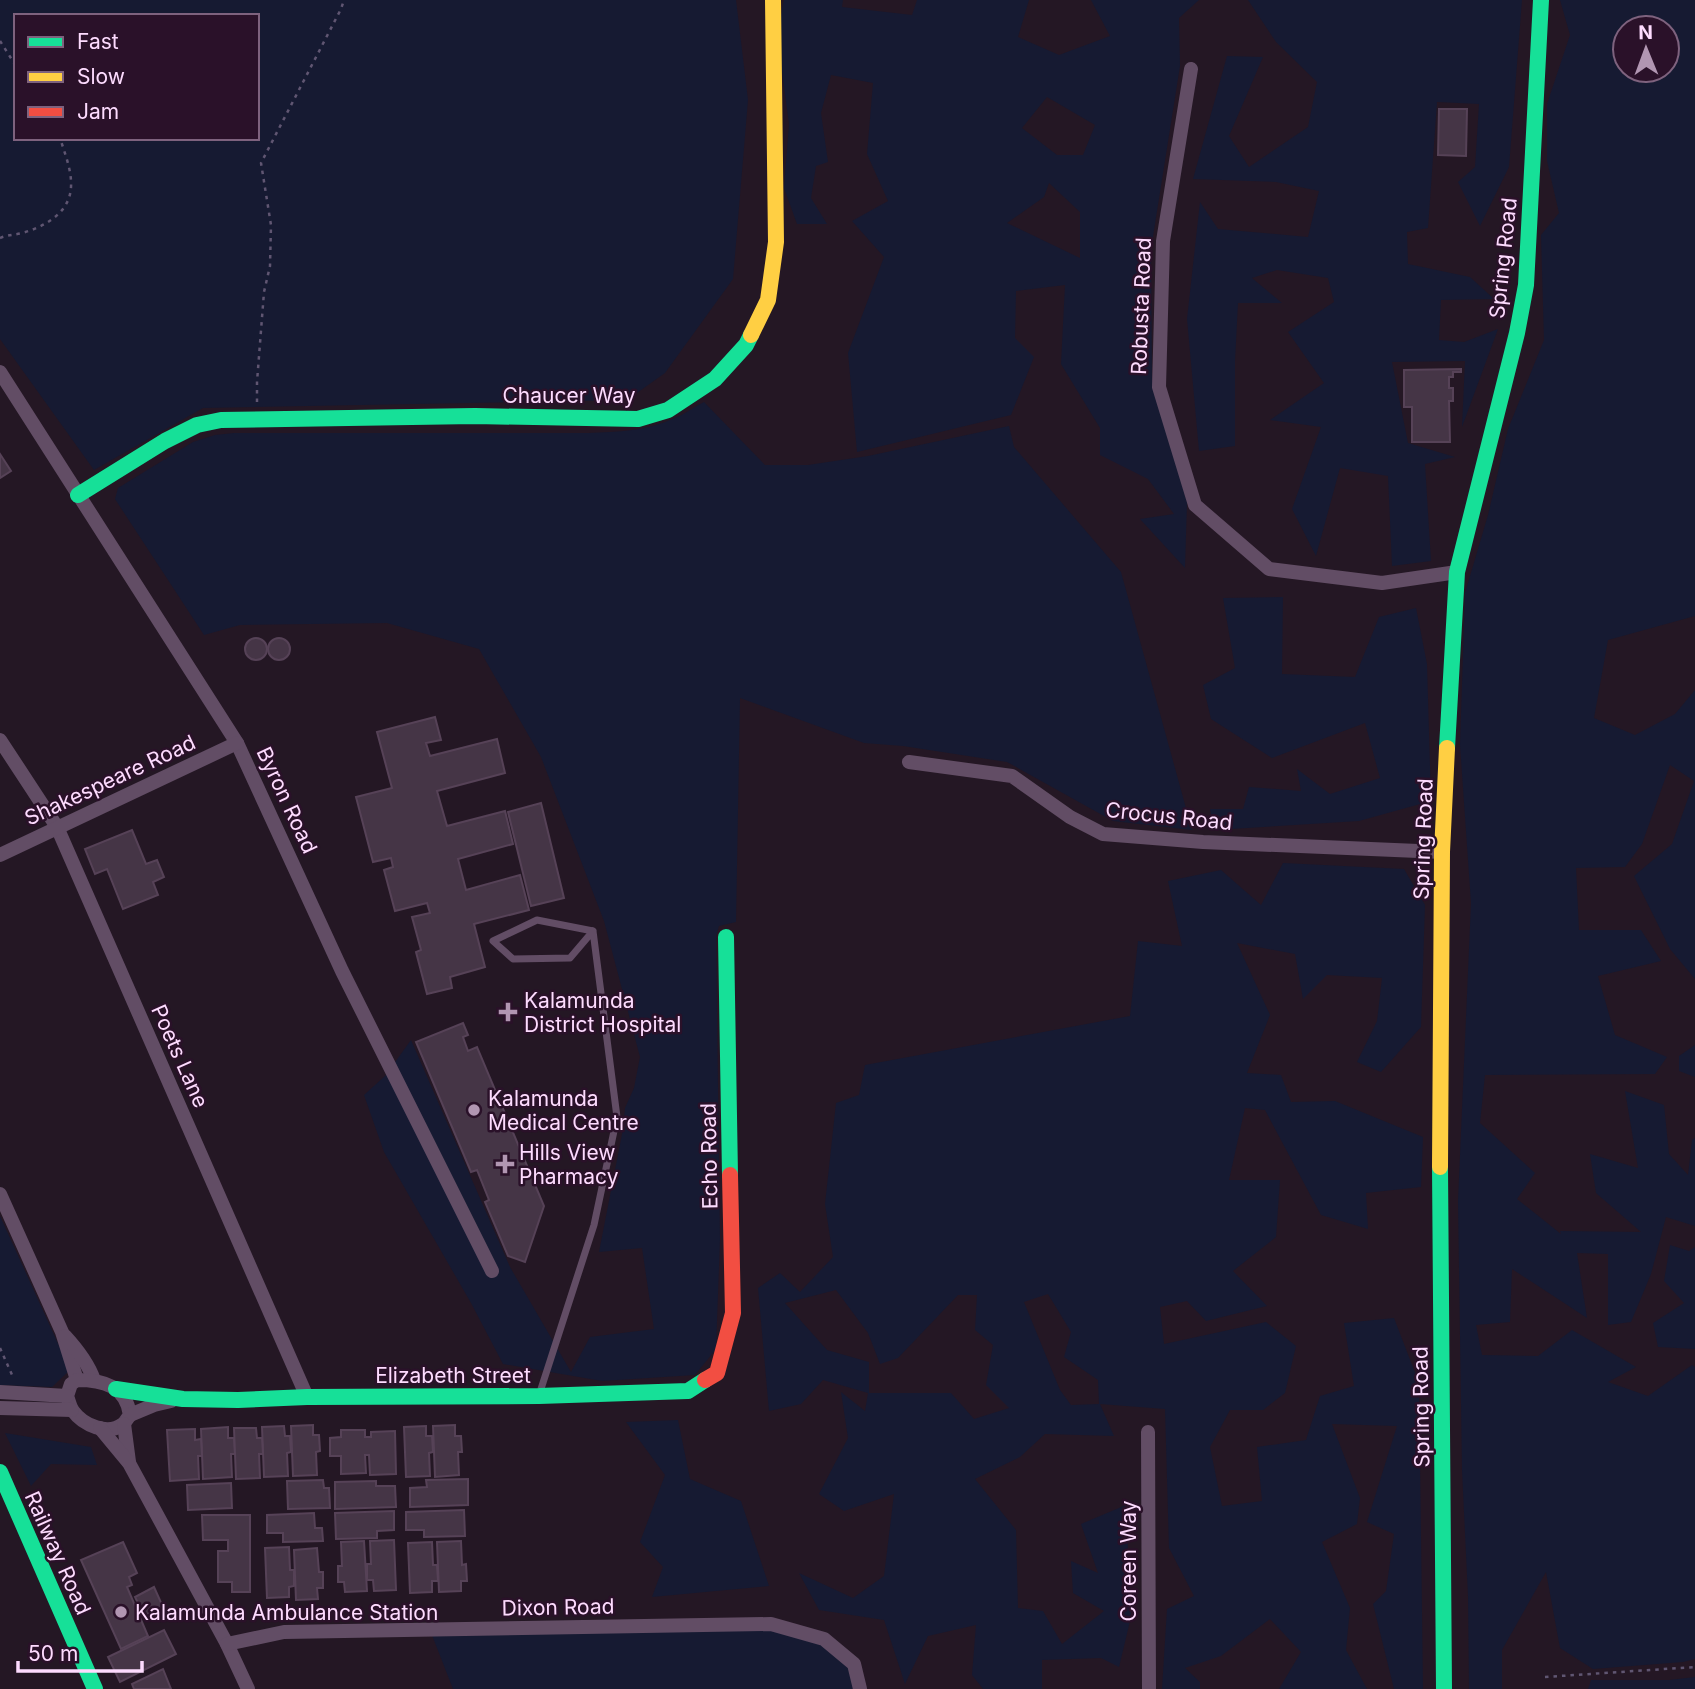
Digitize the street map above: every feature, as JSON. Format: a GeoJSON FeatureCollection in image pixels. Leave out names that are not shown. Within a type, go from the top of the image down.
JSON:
{"type":"FeatureCollection","features":[{"type":"Feature","properties":{"kind":"street","name":"Chaucer Way"},"geometry":{"type":"LineString","coordinates":[[78,495],[165,441],[197,425],[221,420],[475,416],[638,419],[668,410],[715,379],[746,345],[768,300],[776,242],[772,0]]}},
{"type":"Feature","properties":{"kind":"street","name":"Spring Road"},"geometry":{"type":"LineString","coordinates":[[1444,1689],[1440,1208],[1442,852],[1457,572],[1517,333],[1526,285],[1541,0]]}},
{"type":"Feature","properties":{"kind":"street","name":"Robusta Road"},"geometry":{"type":"LineString","coordinates":[[1191,69],[1163,241],[1159,387],[1195,505],[1269,569],[1382,583],[1457,572]]}},
{"type":"Feature","properties":{"kind":"street","name":"Byron Road"},"geometry":{"type":"LineString","coordinates":[[0,372],[237,743],[342,971],[492,1271]]}},
{"type":"Feature","properties":{"kind":"street","name":"Poets Lane"},"geometry":{"type":"LineString","coordinates":[[0,740],[57,827],[307,1397]]}},
{"type":"Feature","properties":{"kind":"street","name":"Shakespeare Road"},"geometry":{"type":"LineString","coordinates":[[0,855],[237,743]]}},
{"type":"Feature","properties":{"kind":"street","name":"Crocus Road"},"geometry":{"type":"LineString","coordinates":[[909,762],[1012,776],[1070,817],[1103,834],[1203,842],[1442,852]]}},
{"type":"Feature","properties":{"kind":"street","name":"Echo Road"},"geometry":{"type":"LineString","coordinates":[[718,1373],[733,1313],[726,937]]}},
{"type":"Feature","properties":{"kind":"street"},"geometry":{"type":"LineString","coordinates":[[0,1194],[62,1332],[77,1380]]}},
{"type":"Feature","properties":{"kind":"street"},"geometry":{"type":"LineString","coordinates":[[62,1332],[77,1349],[94,1380]]}},
{"type":"Feature","properties":{"kind":"street","name":"Elizabeth Street"},"geometry":{"type":"LineString","coordinates":[[116,1389],[183,1399],[238,1400],[539,1396],[688,1391],[718,1373]]}},
{"type":"Feature","properties":{"kind":"street"},"geometry":{"type":"LineString","coordinates":[[127,1420],[113,1428],[88,1425],[72,1410],[67,1396],[71,1384],[77,1380],[94,1380],[125,1396],[127,1420],[129,1463]]}},
{"type":"Feature","properties":{"kind":"street"},"geometry":{"type":"LineString","coordinates":[[0,1392],[67,1396]]}},
{"type":"Feature","properties":{"kind":"street","name":"Elizabeth Street"},"geometry":{"type":"LineString","coordinates":[[127,1420],[154,1405],[183,1399]]}},
{"type":"Feature","properties":{"kind":"street"},"geometry":{"type":"LineString","coordinates":[[0,1408],[72,1410]]}},
{"type":"Feature","properties":{"kind":"street"},"geometry":{"type":"LineString","coordinates":[[100,1428],[129,1463],[227,1644],[248,1689]]}},
{"type":"Feature","properties":{"kind":"street","name":"Coreen Way"},"geometry":{"type":"LineString","coordinates":[[1148,1432],[1149,1689]]}},
{"type":"Feature","properties":{"kind":"street","name":"Railway Road"},"geometry":{"type":"LineString","coordinates":[[0,1472],[95,1689]]}},
{"type":"Feature","properties":{"kind":"street","name":"Dixon Road"},"geometry":{"type":"LineString","coordinates":[[227,1644],[284,1632],[771,1624],[824,1639],[854,1664],[860,1689]]}},
{"type":"Feature","properties":{"kind":"lane"},"geometry":{"type":"LineString","coordinates":[[537,920],[593,931],[569,958],[513,959],[493,941],[537,920]]}},
{"type":"Feature","properties":{"kind":"lane"},"geometry":{"type":"LineString","coordinates":[[539,1396],[594,1225],[617,1117],[593,931]]}},
{"type":"Feature","properties":{"kind":"path"},"geometry":{"type":"LineString","coordinates":[[258,420],[257,382],[264,292],[270,266],[271,226],[261,163],[344,0]]}},
{"type":"Feature","properties":{"kind":"path"},"geometry":{"type":"LineString","coordinates":[[0,41],[14,63]]}},
{"type":"Feature","properties":{"kind":"path"},"geometry":{"type":"LineString","coordinates":[[0,238],[21,234],[47,223],[59,214],[71,188],[68,164],[61,140]]}},
{"type":"Feature","properties":{"kind":"path"},"geometry":{"type":"LineString","coordinates":[[1545,1677],[1695,1667]]}},
{"type":"Feature","properties":{"kind":"shaded area"},"geometry":{"type":"Polygon","coordinates":[[[0,0],[736,0],[748,100],[733,279],[665,373],[627,400],[203,408],[94,470],[0,339],[0,0]]]}},
{"type":"Feature","properties":{"kind":"shaded area"},"geometry":{"type":"Polygon","coordinates":[[[784,0],[843,0],[842,7],[912,15],[917,0],[1029,0],[1018,37],[1059,55],[1110,36],[1091,0],[1199,0],[1179,18],[1180,66],[1151,249],[1152,379],[1187,502],[1185,568],[1140,519],[1174,514],[1148,479],[1100,455],[1100,428],[1061,364],[1065,285],[1016,291],[1015,338],[1034,357],[1011,415],[857,452],[848,353],[884,257],[852,221],[888,201],[867,154],[873,83],[831,75],[821,113],[828,162],[816,166],[811,198],[827,224],[797,224],[784,188],[789,124],[777,34],[784,0]],[[1047,97],[1022,128],[1057,155],[1083,155],[1095,125],[1047,97]],[[1049,183],[1044,197],[1007,223],[1080,258],[1080,212],[1049,183]]]}},
{"type":"Feature","properties":{"kind":"shaded area"},"geometry":{"type":"Polygon","coordinates":[[[1248,0],[1522,0],[1509,167],[1480,226],[1458,182],[1475,167],[1479,104],[1437,102],[1428,228],[1407,232],[1408,264],[1470,277],[1494,299],[1441,300],[1439,340],[1464,342],[1498,329],[1462,427],[1465,361],[1392,362],[1408,443],[1455,457],[1425,464],[1431,561],[1392,566],[1388,476],[1340,468],[1316,556],[1292,509],[1321,427],[1270,420],[1324,383],[1288,332],[1334,302],[1328,278],[1277,270],[1252,278],[1282,303],[1238,303],[1235,446],[1199,451],[1187,319],[1200,202],[1218,229],[1308,237],[1319,191],[1276,182],[1193,179],[1227,56],[1263,57],[1229,136],[1249,167],[1308,127],[1317,82],[1276,42],[1248,0]]]}},
{"type":"Feature","properties":{"kind":"shaded area"},"geometry":{"type":"Polygon","coordinates":[[[1560,0],[1695,0],[1695,616],[1608,640],[1594,718],[1635,735],[1675,714],[1695,690],[1695,979],[1670,949],[1634,876],[1672,844],[1694,781],[1670,765],[1642,844],[1625,867],[1576,868],[1579,930],[1641,930],[1661,961],[1598,976],[1615,1035],[1667,1057],[1655,1074],[1485,1075],[1480,1123],[1535,1173],[1517,1199],[1561,1234],[1560,1231],[1641,1232],[1596,1193],[1590,1154],[1638,1168],[1625,1091],[1664,1105],[1669,1154],[1688,1175],[1692,1140],[1695,1138],[1695,1226],[1666,1217],[1651,1274],[1631,1322],[1608,1325],[1608,1254],[1577,1253],[1587,1318],[1512,1269],[1510,1322],[1476,1325],[1482,1355],[1538,1356],[1572,1330],[1636,1367],[1608,1382],[1648,1396],[1692,1365],[1695,1367],[1695,1659],[1593,1669],[1560,1648],[1546,1572],[1502,1650],[1502,1689],[1469,1689],[1458,1201],[1471,903],[1460,745],[1465,593],[1488,515],[1508,429],[1544,340],[1541,235],[1559,213],[1547,161],[1547,104],[1570,35],[1560,0]]]}},
{"type":"Feature","properties":{"kind":"shaded area"},"geometry":{"type":"Polygon","coordinates":[[[704,402],[765,465],[808,465],[868,456],[1009,426],[1014,447],[1121,572],[1192,830],[1113,821],[1007,762],[903,746],[864,743],[740,698],[736,922],[719,926],[716,936],[720,1239],[716,1349],[695,1375],[602,1381],[503,1364],[384,1152],[364,1095],[385,1076],[411,1040],[510,1267],[571,1372],[590,1337],[654,1329],[642,1248],[599,1252],[625,1108],[634,1088],[640,1057],[604,921],[541,757],[479,649],[387,623],[240,625],[204,635],[115,499],[118,488],[193,442],[215,435],[610,432],[664,422],[704,402]]]}},
{"type":"Feature","properties":{"kind":"shaded area"},"geometry":{"type":"Polygon","coordinates":[[[1283,597],[1282,674],[1355,677],[1379,617],[1416,608],[1427,664],[1431,801],[1359,821],[1214,830],[1210,809],[1243,809],[1249,787],[1301,791],[1297,769],[1330,794],[1380,778],[1365,723],[1272,758],[1211,719],[1203,685],[1235,668],[1223,598],[1283,597]]]}},
{"type":"Feature","properties":{"kind":"shaded area"},"geometry":{"type":"Polygon","coordinates":[[[1283,863],[1404,869],[1425,905],[1421,1027],[1381,1072],[1357,1062],[1377,1021],[1382,978],[1327,975],[1303,999],[1295,954],[1237,943],[1270,1015],[1247,1073],[1281,1075],[1291,1102],[1335,1101],[1423,1137],[1421,1187],[1366,1193],[1368,1229],[1321,1215],[1265,1110],[1245,1108],[1229,1180],[1280,1180],[1276,1237],[1233,1271],[1267,1306],[1206,1321],[1187,1301],[1160,1307],[1164,1344],[1266,1322],[1296,1346],[1285,1393],[1263,1410],[1230,1410],[1210,1447],[1222,1506],[1262,1501],[1257,1447],[1306,1440],[1320,1396],[1354,1386],[1344,1323],[1394,1318],[1419,1383],[1423,1689],[1394,1689],[1373,1604],[1386,1591],[1394,1534],[1367,1522],[1397,1426],[1332,1424],[1360,1498],[1357,1524],[1322,1542],[1350,1608],[1346,1650],[1367,1689],[1279,1689],[1301,1652],[1270,1619],[1221,1656],[1185,1668],[1200,1682],[1200,1689],[1162,1689],[1167,1609],[1194,1596],[1169,1548],[1165,1409],[1100,1404],[1114,1436],[1045,1434],[1020,1457],[975,1479],[1016,1530],[1018,1608],[1043,1611],[1062,1644],[1104,1611],[1073,1593],[1071,1561],[1098,1573],[1081,1524],[1126,1505],[1131,1617],[1119,1667],[1101,1658],[1042,1660],[1042,1689],[983,1689],[972,1675],[976,1625],[928,1636],[905,1684],[884,1620],[819,1610],[799,1573],[853,1598],[884,1576],[894,1494],[844,1511],[819,1494],[848,1438],[841,1392],[865,1411],[868,1393],[823,1380],[801,1404],[769,1411],[758,1288],[780,1273],[800,1292],[833,1257],[825,1204],[836,1103],[859,1095],[865,1065],[1130,1016],[1138,941],[1182,946],[1168,881],[1221,870],[1261,905],[1283,863]],[[836,1290],[785,1303],[827,1350],[869,1362],[869,1393],[951,1393],[974,1419],[1009,1408],[986,1385],[993,1345],[975,1330],[977,1295],[958,1295],[898,1358],[880,1364],[868,1333],[836,1290]],[[1048,1294],[1024,1302],[1060,1390],[1071,1405],[1099,1404],[1098,1380],[1064,1357],[1071,1332],[1048,1294]]]}},
{"type":"Feature","properties":{"kind":"shaded area"},"geometry":{"type":"Polygon","coordinates":[[[1695,1045],[1695,1077],[1679,1071],[1679,1056],[1695,1045]]]}},
{"type":"Feature","properties":{"kind":"shaded area"},"geometry":{"type":"Polygon","coordinates":[[[0,1216],[70,1370],[52,1387],[0,1385],[0,1216]]]}},
{"type":"Feature","properties":{"kind":"shaded area"},"geometry":{"type":"Polygon","coordinates":[[[1670,1245],[1689,1251],[1695,1247],[1695,1349],[1658,1347],[1653,1323],[1684,1303],[1664,1281],[1670,1245]]]}},
{"type":"Feature","properties":{"kind":"shaded area"},"geometry":{"type":"Polygon","coordinates":[[[678,1420],[690,1479],[741,1501],[769,1586],[652,1597],[663,1567],[640,1542],[665,1475],[626,1422],[678,1420]]]}},
{"type":"Feature","properties":{"kind":"shaded area"},"geometry":{"type":"Polygon","coordinates":[[[5,1433],[91,1447],[97,1465],[51,1464],[31,1486],[5,1433]]]}},
{"type":"Feature","properties":{"kind":"shaded area"},"geometry":{"type":"Polygon","coordinates":[[[771,1624],[824,1639],[854,1664],[860,1689],[453,1689],[430,1630],[771,1624]]]}},
{"type":"Feature","properties":{"kind":"shaded area"},"geometry":{"type":"Polygon","coordinates":[[[1695,1677],[1695,1689],[1588,1689],[1591,1680],[1669,1680],[1695,1677]]]}},
{"type":"Feature","properties":{"kind":"building"},"geometry":{"type":"Polygon","coordinates":[[[1439,109],[1467,109],[1466,156],[1438,155],[1439,109]]]}},
{"type":"Feature","properties":{"kind":"building"},"geometry":{"type":"Polygon","coordinates":[[[1461,369],[1461,372],[1453,372],[1453,377],[1449,377],[1449,388],[1453,388],[1453,401],[1449,401],[1450,442],[1412,442],[1412,407],[1404,407],[1404,370],[1461,369]]]}},
{"type":"Feature","properties":{"kind":"building"},"geometry":{"type":"Polygon","coordinates":[[[0,454],[11,471],[0,478],[0,454]]]}},
{"type":"Feature","properties":{"kind":"building"},"geometry":{"type":"Polygon","coordinates":[[[256,638],[264,641],[267,649],[264,657],[256,660],[248,657],[245,649],[248,641],[256,638]]]}},
{"type":"Feature","properties":{"kind":"building"},"geometry":{"type":"Polygon","coordinates":[[[279,638],[287,641],[290,649],[287,657],[279,660],[271,657],[268,649],[271,641],[279,638]]]}},
{"type":"Feature","properties":{"kind":"building"},"geometry":{"type":"Polygon","coordinates":[[[435,717],[441,740],[426,743],[430,756],[497,739],[505,773],[437,791],[447,826],[505,811],[513,844],[458,859],[466,890],[520,875],[529,910],[474,924],[485,967],[450,977],[452,988],[427,994],[416,952],[421,950],[412,917],[430,913],[427,903],[395,911],[384,870],[393,867],[391,858],[373,862],[356,797],[392,788],[377,732],[435,717]]]}},
{"type":"Feature","properties":{"kind":"building"},"geometry":{"type":"Polygon","coordinates":[[[541,803],[564,898],[531,906],[508,812],[541,803]]]}},
{"type":"Feature","properties":{"kind":"building"},"geometry":{"type":"Polygon","coordinates":[[[132,830],[146,864],[157,860],[164,877],[153,882],[158,895],[123,909],[107,869],[95,874],[85,849],[132,830]]]}},
{"type":"Feature","properties":{"kind":"building","name":"Kalamunda Medical Centre"},"geometry":{"type":"Polygon","coordinates":[[[463,1023],[468,1035],[463,1037],[468,1051],[477,1047],[544,1206],[525,1262],[508,1256],[485,1202],[489,1200],[477,1170],[471,1172],[416,1042],[463,1023]]]}},
{"type":"Feature","properties":{"kind":"building"},"geometry":{"type":"Polygon","coordinates":[[[313,1425],[313,1435],[319,1435],[320,1451],[316,1452],[317,1475],[293,1476],[291,1426],[313,1425]]]}},
{"type":"Feature","properties":{"kind":"building"},"geometry":{"type":"Polygon","coordinates":[[[455,1425],[455,1436],[461,1436],[462,1452],[458,1452],[459,1475],[435,1477],[433,1426],[455,1425]]]}},
{"type":"Feature","properties":{"kind":"building"},"geometry":{"type":"Polygon","coordinates":[[[284,1426],[285,1436],[290,1436],[291,1452],[287,1453],[288,1476],[264,1477],[262,1427],[284,1426]]]}},
{"type":"Feature","properties":{"kind":"building"},"geometry":{"type":"Polygon","coordinates":[[[426,1426],[426,1436],[432,1436],[433,1452],[429,1453],[430,1476],[406,1477],[404,1427],[426,1426]]]}},
{"type":"Feature","properties":{"kind":"building"},"geometry":{"type":"Polygon","coordinates":[[[228,1427],[228,1438],[234,1438],[235,1454],[231,1454],[232,1477],[203,1479],[201,1429],[228,1427]]]}},
{"type":"Feature","properties":{"kind":"building"},"geometry":{"type":"Polygon","coordinates":[[[234,1428],[256,1428],[257,1438],[262,1438],[263,1454],[259,1454],[260,1478],[236,1479],[234,1428]]]}},
{"type":"Feature","properties":{"kind":"building"},"geometry":{"type":"Polygon","coordinates":[[[195,1429],[195,1440],[201,1439],[202,1456],[198,1456],[199,1479],[170,1481],[167,1430],[195,1429]]]}},
{"type":"Feature","properties":{"kind":"building"},"geometry":{"type":"Polygon","coordinates":[[[341,1430],[365,1430],[365,1437],[371,1437],[371,1432],[395,1431],[396,1474],[370,1475],[369,1455],[365,1455],[366,1473],[341,1474],[341,1456],[330,1456],[330,1438],[341,1437],[341,1430]]]}},
{"type":"Feature","properties":{"kind":"building"},"geometry":{"type":"Polygon","coordinates":[[[468,1479],[468,1505],[410,1507],[410,1488],[427,1487],[426,1480],[468,1479]]]}},
{"type":"Feature","properties":{"kind":"building"},"geometry":{"type":"Polygon","coordinates":[[[323,1480],[324,1488],[329,1488],[330,1508],[288,1509],[287,1481],[323,1480]]]}},
{"type":"Feature","properties":{"kind":"building"},"geometry":{"type":"Polygon","coordinates":[[[376,1481],[376,1486],[395,1486],[396,1507],[335,1509],[335,1482],[376,1481]]]}},
{"type":"Feature","properties":{"kind":"building"},"geometry":{"type":"Polygon","coordinates":[[[231,1483],[232,1508],[188,1510],[187,1485],[231,1483]]]}},
{"type":"Feature","properties":{"kind":"building"},"geometry":{"type":"Polygon","coordinates":[[[464,1510],[465,1536],[424,1537],[424,1530],[406,1530],[406,1512],[464,1510]]]}},
{"type":"Feature","properties":{"kind":"building"},"geometry":{"type":"Polygon","coordinates":[[[394,1511],[394,1530],[377,1531],[377,1538],[336,1539],[335,1513],[394,1511]]]}},
{"type":"Feature","properties":{"kind":"building"},"geometry":{"type":"Polygon","coordinates":[[[314,1513],[315,1528],[322,1528],[323,1541],[283,1542],[283,1533],[267,1533],[267,1515],[314,1513]]]}},
{"type":"Feature","properties":{"kind":"building"},"geometry":{"type":"Polygon","coordinates":[[[202,1515],[250,1515],[250,1592],[232,1592],[232,1582],[218,1582],[218,1551],[228,1551],[228,1540],[203,1540],[202,1515]]]}},
{"type":"Feature","properties":{"kind":"building"},"geometry":{"type":"Polygon","coordinates":[[[394,1540],[396,1590],[374,1591],[373,1580],[367,1580],[367,1564],[371,1564],[370,1541],[394,1540]]]}},
{"type":"Feature","properties":{"kind":"building"},"geometry":{"type":"Polygon","coordinates":[[[364,1541],[367,1591],[345,1592],[344,1582],[338,1582],[338,1566],[342,1566],[341,1542],[364,1541]]]}},
{"type":"Feature","properties":{"kind":"building"},"geometry":{"type":"Polygon","coordinates":[[[461,1541],[462,1565],[466,1564],[467,1581],[461,1581],[461,1591],[439,1592],[437,1542],[461,1541]]]}},
{"type":"Feature","properties":{"kind":"building","name":"Kalamunda Ambulance Station"},"geometry":{"type":"Polygon","coordinates":[[[123,1542],[137,1573],[129,1577],[132,1585],[127,1587],[148,1636],[121,1649],[81,1560],[123,1542]]]}},
{"type":"Feature","properties":{"kind":"building"},"geometry":{"type":"Polygon","coordinates":[[[432,1542],[433,1565],[437,1565],[438,1581],[432,1581],[432,1592],[410,1593],[408,1543],[432,1542]]]}},
{"type":"Feature","properties":{"kind":"building"},"geometry":{"type":"Polygon","coordinates":[[[289,1547],[294,1586],[289,1587],[289,1597],[267,1598],[265,1548],[289,1547]]]}},
{"type":"Feature","properties":{"kind":"building"},"geometry":{"type":"Polygon","coordinates":[[[317,1548],[319,1572],[323,1572],[323,1588],[317,1588],[318,1599],[296,1600],[294,1550],[317,1548]]]}},
{"type":"Feature","properties":{"kind":"building"},"geometry":{"type":"Polygon","coordinates":[[[154,1587],[163,1607],[144,1616],[135,1597],[154,1587]]]}},
{"type":"Feature","properties":{"kind":"building"},"geometry":{"type":"Polygon","coordinates":[[[164,1630],[176,1654],[120,1682],[108,1657],[164,1630]]]}},
{"type":"Feature","properties":{"kind":"building"},"geometry":{"type":"Polygon","coordinates":[[[163,1669],[171,1689],[134,1689],[132,1684],[163,1669]]]}},
{"type":"Feature","properties":{"kind":"traffic: fast"},"geometry":{"type":"LineString","coordinates":[[1447,748],[1457,572],[1517,333],[1526,285],[1541,0]]}},
{"type":"Feature","properties":{"kind":"traffic: fast"},"geometry":{"type":"LineString","coordinates":[[78,495],[165,441],[197,425],[221,420],[475,416],[638,419],[668,410],[715,379],[746,345],[751,335]]}},
{"type":"Feature","properties":{"kind":"traffic: fast"},"geometry":{"type":"LineString","coordinates":[[726,937],[730,1175]]}},
{"type":"Feature","properties":{"kind":"traffic: fast"},"geometry":{"type":"LineString","coordinates":[[1440,1167],[1444,1689]]}},
{"type":"Feature","properties":{"kind":"traffic: fast"},"geometry":{"type":"LineString","coordinates":[[116,1389],[183,1399],[238,1400],[539,1396],[688,1391],[705,1380]]}},
{"type":"Feature","properties":{"kind":"traffic: fast"},"geometry":{"type":"LineString","coordinates":[[0,1472],[95,1689]]}},
{"type":"Feature","properties":{"kind":"traffic: slow"},"geometry":{"type":"LineString","coordinates":[[751,335],[768,300],[776,242],[773,0]]}},
{"type":"Feature","properties":{"kind":"traffic: slow"},"geometry":{"type":"LineString","coordinates":[[1440,1167],[1442,852],[1447,748]]}},
{"type":"Feature","properties":{"kind":"traffic: jam"},"geometry":{"type":"LineString","coordinates":[[705,1380],[717,1373],[733,1313],[730,1175]]}},
{"type":"Feature","properties":{"kind":"place","name":"Kalamunda District Hospital"},"geometry":{"type":"Point","coordinates":[508,1012]}},
{"type":"Feature","properties":{"kind":"place","name":"Kalamunda Medical Centre"},"geometry":{"type":"Point","coordinates":[474,1110]}},
{"type":"Feature","properties":{"kind":"place","name":"Hills View Pharmacy"},"geometry":{"type":"Point","coordinates":[505,1164]}},
{"type":"Feature","properties":{"kind":"place","name":"Kalamunda Ambulance Station"},"geometry":{"type":"Point","coordinates":[121,1612]}}]}
